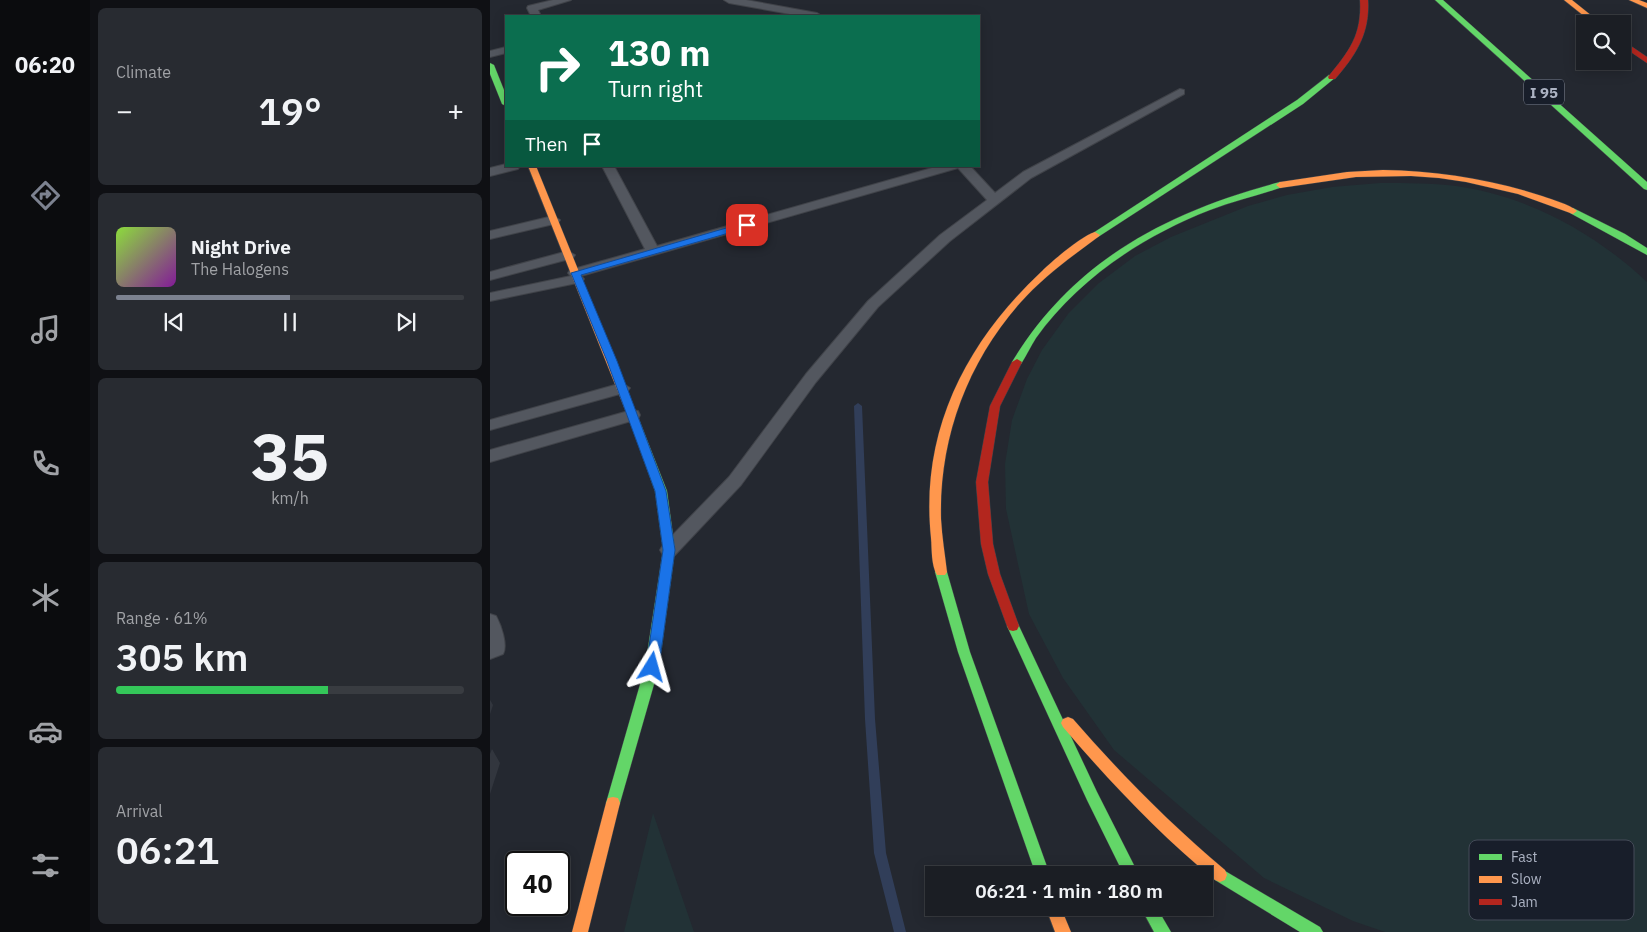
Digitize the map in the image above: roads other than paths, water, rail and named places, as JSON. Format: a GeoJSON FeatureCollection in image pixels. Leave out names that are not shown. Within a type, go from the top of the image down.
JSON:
{"type":"FeatureCollection","features":[{"type":"Feature","properties":{"kind":"main road"},"geometry":{"type":"LineString","coordinates":[[1040,866],[952,617],[941,570],[935,528],[935,486],[940,447],[950,408],[966,372],[985,339],[1037,278],[1085,241],[1299,103],[1340,70],[1355,50],[1362,36],[1366,20],[1364,0]]}},
{"type":"Feature","properties":{"kind":"main road","name":"I 95"},"geometry":{"type":"LineString","coordinates":[[1439,0],[1535,84],[1647,187]]}},
{"type":"Feature","properties":{"kind":"main road"},"geometry":{"type":"LineString","coordinates":[[1568,0],[1587,15]]}},
{"type":"Feature","properties":{"kind":"main road"},"geometry":{"type":"LineString","coordinates":[[1633,0],[1647,6]]}},
{"type":"Feature","properties":{"kind":"main road"},"geometry":{"type":"LineString","coordinates":[[1631,49],[1647,61]]}},
{"type":"Feature","properties":{"kind":"main road"},"geometry":{"type":"LineString","coordinates":[[490,65],[505,102]]}},
{"type":"Feature","properties":{"kind":"main road"},"geometry":{"type":"LineString","coordinates":[[532,167],[622,388],[661,491],[669,550],[652,667],[609,818],[580,932]]}},
{"type":"Feature","properties":{"kind":"main road"},"geometry":{"type":"LineString","coordinates":[[1127,866],[1099,813],[1002,602],[990,560],[982,500],[986,440],[1005,382],[1030,338],[1060,301],[1107,260],[1170,223],[1234,198],[1303,181],[1389,173],[1467,179],[1526,193],[1581,214],[1614,231],[1647,252]]}},
{"type":"Feature","properties":{"kind":"main road"},"geometry":{"type":"LineString","coordinates":[[1040,686],[1065,720],[1117,781],[1170,833],[1227,879],[1315,932]]}},
{"type":"Feature","properties":{"kind":"main road"},"geometry":{"type":"LineString","coordinates":[[1057,916],[1063,932]]}},
{"type":"Feature","properties":{"kind":"main road"},"geometry":{"type":"LineString","coordinates":[[1153,916],[1162,932]]}},
{"type":"Feature","properties":{"kind":"lane"},"geometry":{"type":"LineString","coordinates":[[536,15],[532,8],[566,0]]}},
{"type":"Feature","properties":{"kind":"lane"},"geometry":{"type":"LineString","coordinates":[[729,0],[812,15]]}},
{"type":"Feature","properties":{"kind":"lane"},"geometry":{"type":"LineString","coordinates":[[490,54],[505,50]]}},
{"type":"Feature","properties":{"kind":"lane"},"geometry":{"type":"LineString","coordinates":[[669,550],[735,481],[811,378],[873,304],[944,238],[1027,175],[1180,92]]}},
{"type":"Feature","properties":{"kind":"lane"},"geometry":{"type":"LineString","coordinates":[[490,172],[510,167]]}},
{"type":"Feature","properties":{"kind":"lane"},"geometry":{"type":"LineString","coordinates":[[609,167],[653,252]]}},
{"type":"Feature","properties":{"kind":"lane"},"geometry":{"type":"LineString","coordinates":[[490,297],[576,276],[653,252],[950,167]]}},
{"type":"Feature","properties":{"kind":"lane"},"geometry":{"type":"LineString","coordinates":[[964,167],[994,200]]}},
{"type":"Feature","properties":{"kind":"lane"},"geometry":{"type":"LineString","coordinates":[[490,235],[553,220]]}},
{"type":"Feature","properties":{"kind":"lane"},"geometry":{"type":"LineString","coordinates":[[490,276],[568,255]]}},
{"type":"Feature","properties":{"kind":"lane"},"geometry":{"type":"LineString","coordinates":[[490,425],[622,388]]}},
{"type":"Feature","properties":{"kind":"lane"},"geometry":{"type":"LineString","coordinates":[[490,456],[632,415]]}},
{"type":"Feature","properties":{"kind":"lane"},"geometry":{"type":"LineString","coordinates":[[490,621],[496,649],[490,651]]}},
{"type":"Feature","properties":{"kind":"waterway"},"geometry":{"type":"LineString","coordinates":[[858,406],[870,719],[880,853],[900,932]]}}]}
